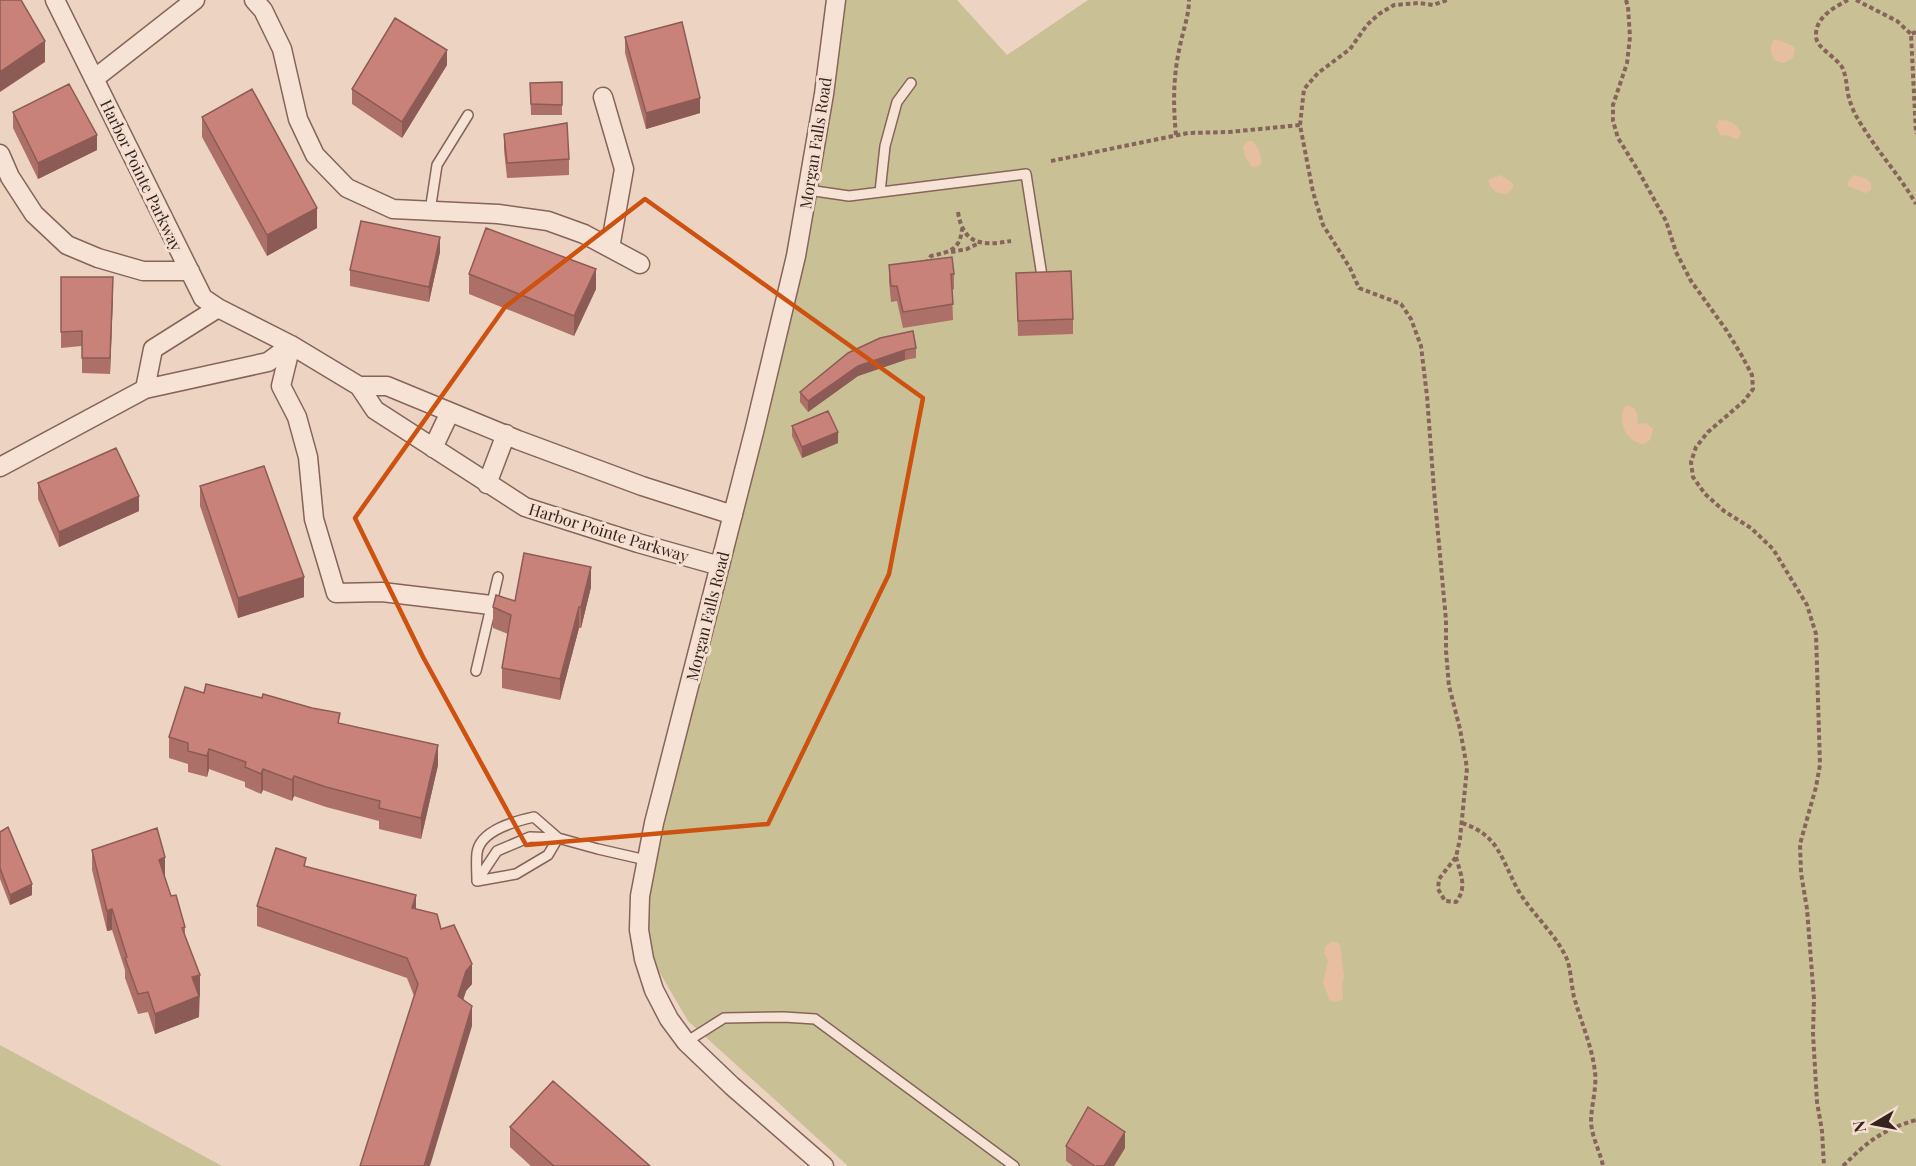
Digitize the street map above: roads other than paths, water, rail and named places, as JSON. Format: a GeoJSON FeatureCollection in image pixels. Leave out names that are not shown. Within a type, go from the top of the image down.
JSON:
{"type":"FeatureCollection","features":[{"type":"Feature","properties":{"kind":"street","name":"Harbor Pointe Parkway"},"geometry":{"type":"LineString","coordinates":[[55,0],[203,298],[291,345],[359,386],[375,410],[525,507],[720,566]]}},
{"type":"Feature","properties":{"kind":"street","name":"Harbor Pointe Parkway"},"geometry":{"type":"LineString","coordinates":[[94,79],[195,0]]}},
{"type":"Feature","properties":{"kind":"street"},"geometry":{"type":"LineString","coordinates":[[255,0],[263,10],[282,49],[298,119],[315,155],[347,188],[393,209],[498,214],[548,220],[585,234],[640,264]]}},
{"type":"Feature","properties":{"kind":"street","name":"Morgan Falls Road"},"geometry":{"type":"LineString","coordinates":[[824,1166],[732,1086],[686,1042],[669,1018],[654,990],[644,959],[639,930],[640,896],[654,823],[733,515],[796,256],[824,94],[836,0]]}},
{"type":"Feature","properties":{"kind":"street"},"geometry":{"type":"LineString","coordinates":[[603,97],[624,168],[610,248]]}},
{"type":"Feature","properties":{"kind":"street","name":"Harbor Pointe Parkway"},"geometry":{"type":"LineString","coordinates":[[0,154],[10,177],[34,214],[67,245],[98,258],[143,271],[190,271]]}},
{"type":"Feature","properties":{"kind":"street"},"geometry":{"type":"LineString","coordinates":[[145,389],[153,350],[218,308]]}},
{"type":"Feature","properties":{"kind":"street"},"geometry":{"type":"LineString","coordinates":[[0,467],[145,389],[268,362],[291,345]]}},
{"type":"Feature","properties":{"kind":"street"},"geometry":{"type":"LineString","coordinates":[[291,345],[281,386],[297,417],[308,457],[314,519],[336,593],[382,592],[491,605]]}},
{"type":"Feature","properties":{"kind":"street","name":"Harbor Pointe Parkway"},"geometry":{"type":"LineString","coordinates":[[359,386],[387,386],[642,486],[733,515]]}},
{"type":"Feature","properties":{"kind":"street"},"geometry":{"type":"LineString","coordinates":[[433,448],[450,412]]}},
{"type":"Feature","properties":{"kind":"street"},"geometry":{"type":"LineString","coordinates":[[488,484],[506,434]]}},
{"type":"Feature","properties":{"kind":"lane"},"geometry":{"type":"LineString","coordinates":[[880,192],[885,146],[897,102],[911,83]]}},
{"type":"Feature","properties":{"kind":"lane"},"geometry":{"type":"LineString","coordinates":[[430,211],[437,165],[468,115]]}},
{"type":"Feature","properties":{"kind":"lane"},"geometry":{"type":"LineString","coordinates":[[808,190],[849,196],[1026,174],[1042,276]]}},
{"type":"Feature","properties":{"kind":"lane"},"geometry":{"type":"LineString","coordinates":[[476,671],[498,577]]}},
{"type":"Feature","properties":{"kind":"lane"},"geometry":{"type":"LineString","coordinates":[[477,881],[477,851],[481,843],[504,825],[534,817],[558,838]]}},
{"type":"Feature","properties":{"kind":"lane"},"geometry":{"type":"LineString","coordinates":[[477,881],[497,851],[530,837],[558,838],[646,860]]}},
{"type":"Feature","properties":{"kind":"lane"},"geometry":{"type":"LineString","coordinates":[[477,881],[516,874],[548,855],[558,838]]}},
{"type":"Feature","properties":{"kind":"lane"},"geometry":{"type":"LineString","coordinates":[[686,1042],[724,1018],[815,1019],[1014,1166]]}}]}
